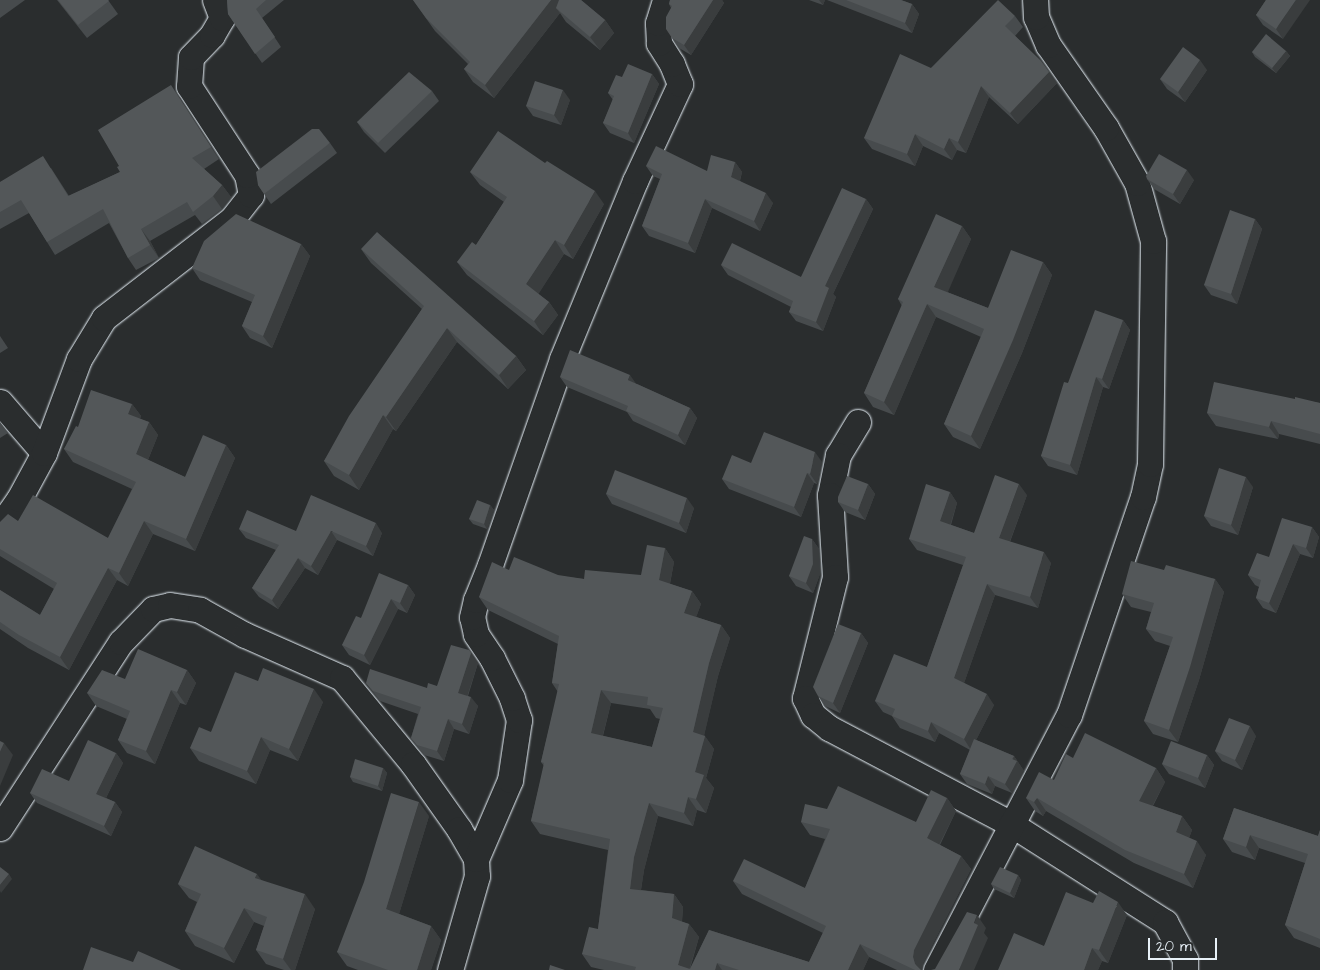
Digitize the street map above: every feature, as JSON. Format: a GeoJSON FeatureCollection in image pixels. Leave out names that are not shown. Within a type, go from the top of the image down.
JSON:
{"type":"FeatureCollection","features":[{"type":"Feature","properties":{"kind":"street"},"geometry":{"type":"LineString","coordinates":[[0,526],[19,500],[44,453],[79,358],[104,318],[232,218],[251,195],[247,175],[189,86],[191,57],[212,36],[222,18],[215,0]]}},
{"type":"Feature","properties":{"kind":"street"},"geometry":{"type":"LineString","coordinates":[[476,859],[510,780],[518,720],[512,698],[492,658],[476,634],[472,617],[476,600],[562,359],[635,181],[680,84],[672,64],[659,43],[658,23],[665,0]]}},
{"type":"Feature","properties":{"kind":"street"},"geometry":{"type":"LineString","coordinates":[[936,970],[1069,715],[1143,497],[1150,464],[1153,241],[1137,183],[1106,128],[1048,45],[1036,17],[1035,0]]}},
{"type":"Feature","properties":{"kind":"street"},"geometry":{"type":"LineString","coordinates":[[0,402],[44,453]]}},
{"type":"Feature","properties":{"kind":"street"},"geometry":{"type":"LineString","coordinates":[[858,422],[838,455],[830,495],[836,577],[805,698],[813,716],[829,728],[1012,824],[1165,922],[1185,959],[1185,970]]}},
{"type":"Feature","properties":{"kind":"street"},"geometry":{"type":"LineString","coordinates":[[0,828],[121,642],[153,609],[170,605],[200,610],[245,635],[342,678],[412,764],[459,829],[476,859],[477,876],[450,970]]}},
{"type":"Feature","properties":{"kind":"building"},"geometry":{"type":"Polygon","coordinates":[[[58,0],[108,0],[109,1],[78,25],[58,0]]]}},
{"type":"Feature","properties":{"kind":"building"},"geometry":{"type":"Polygon","coordinates":[[[227,0],[266,0],[256,9],[275,37],[255,54],[228,14],[227,0]]]}},
{"type":"Feature","properties":{"kind":"building"},"geometry":{"type":"Polygon","coordinates":[[[413,0],[551,0],[485,85],[464,69],[470,62],[426,18],[413,0]]]}},
{"type":"Feature","properties":{"kind":"building"},"geometry":{"type":"Polygon","coordinates":[[[559,0],[581,0],[605,20],[590,37],[556,8],[559,0]]]}},
{"type":"Feature","properties":{"kind":"building"},"geometry":{"type":"Polygon","coordinates":[[[670,0],[713,0],[684,45],[672,38],[666,29],[666,17],[672,6],[669,4],[670,0]]]}},
{"type":"Feature","properties":{"kind":"building"},"geometry":{"type":"Polygon","coordinates":[[[846,0],[901,0],[912,4],[905,23],[846,0]]]}},
{"type":"Feature","properties":{"kind":"building"},"geometry":{"type":"Polygon","coordinates":[[[998,0],[1015,16],[1005,26],[1041,61],[1049,72],[1010,113],[981,86],[958,142],[949,138],[944,149],[915,134],[907,154],[864,138],[900,54],[931,68],[998,0]]]}},
{"type":"Feature","properties":{"kind":"building"},"geometry":{"type":"Polygon","coordinates":[[[1266,0],[1296,0],[1276,29],[1256,15],[1266,0]]]}},
{"type":"Feature","properties":{"kind":"building"},"geometry":{"type":"Polygon","coordinates":[[[1266,34],[1286,51],[1272,68],[1252,52],[1266,34]]]}},
{"type":"Feature","properties":{"kind":"building"},"geometry":{"type":"Polygon","coordinates":[[[1183,47],[1200,60],[1178,92],[1160,79],[1183,47]]]}},
{"type":"Feature","properties":{"kind":"building"},"geometry":{"type":"Polygon","coordinates":[[[628,64],[652,74],[628,133],[603,123],[614,96],[608,93],[616,75],[622,77],[628,64]]]}},
{"type":"Feature","properties":{"kind":"building"},"geometry":{"type":"Polygon","coordinates":[[[409,72],[432,91],[378,143],[357,122],[409,72]]]}},
{"type":"Feature","properties":{"kind":"building"},"geometry":{"type":"Polygon","coordinates":[[[535,81],[563,90],[554,115],[526,106],[535,81]]]}},
{"type":"Feature","properties":{"kind":"building"},"geometry":{"type":"Polygon","coordinates":[[[171,85],[211,147],[192,158],[222,185],[213,196],[193,212],[187,202],[141,229],[150,245],[128,258],[103,209],[47,242],[21,200],[0,212],[0,182],[43,156],[68,196],[120,172],[117,167],[119,166],[98,130],[171,85]]]}},
{"type":"Feature","properties":{"kind":"building"},"geometry":{"type":"Polygon","coordinates":[[[312,129],[319,129],[330,143],[264,194],[258,185],[256,172],[312,129]]]}},
{"type":"Feature","properties":{"kind":"building"},"geometry":{"type":"Polygon","coordinates":[[[498,131],[545,163],[547,161],[595,191],[564,245],[555,240],[526,284],[549,302],[534,321],[457,262],[472,242],[476,245],[507,197],[470,172],[498,131]]]}},
{"type":"Feature","properties":{"kind":"building"},"geometry":{"type":"Polygon","coordinates":[[[656,146],[707,171],[711,155],[735,162],[731,177],[766,193],[754,221],[705,199],[688,243],[642,226],[662,174],[646,166],[656,146]]]}},
{"type":"Feature","properties":{"kind":"building"},"geometry":{"type":"Polygon","coordinates":[[[1159,154],[1187,170],[1173,194],[1147,179],[1146,176],[1159,154]]]}},
{"type":"Feature","properties":{"kind":"building"},"geometry":{"type":"Polygon","coordinates":[[[842,188],[866,199],[825,286],[829,288],[816,322],[789,312],[793,301],[721,265],[732,243],[801,277],[842,188]]]}},
{"type":"Feature","properties":{"kind":"building"},"geometry":{"type":"Polygon","coordinates":[[[1230,210],[1255,219],[1231,294],[1204,285],[1230,210]]]}},
{"type":"Feature","properties":{"kind":"building"},"geometry":{"type":"Polygon","coordinates":[[[236,214],[301,244],[263,336],[242,326],[255,295],[192,268],[204,241],[236,214]]]}},
{"type":"Feature","properties":{"kind":"building"},"geometry":{"type":"Polygon","coordinates":[[[936,214],[962,226],[934,287],[988,308],[1011,250],[1043,262],[1013,340],[971,436],[944,424],[984,329],[927,304],[884,402],[864,393],[903,302],[898,299],[936,214]]]}},
{"type":"Feature","properties":{"kind":"building"},"geometry":{"type":"Polygon","coordinates":[[[377,232],[516,356],[499,375],[447,328],[386,417],[383,415],[349,475],[324,461],[349,416],[424,306],[361,249],[377,232]]]}},
{"type":"Feature","properties":{"kind":"building"},"geometry":{"type":"Polygon","coordinates":[[[1095,310],[1123,320],[1102,379],[1096,377],[1070,465],[1041,456],[1064,382],[1068,383],[1095,310]]]}},
{"type":"Feature","properties":{"kind":"building"},"geometry":{"type":"Polygon","coordinates":[[[570,350],[630,375],[628,380],[690,408],[678,435],[626,411],[628,406],[560,377],[570,350]]]}},
{"type":"Feature","properties":{"kind":"building"},"geometry":{"type":"Polygon","coordinates":[[[1214,382],[1320,403],[1320,434],[1271,421],[1269,427],[1207,413],[1214,382]]]}},
{"type":"Feature","properties":{"kind":"building"},"geometry":{"type":"Polygon","coordinates":[[[91,390],[132,404],[128,414],[149,422],[136,454],[185,477],[203,435],[226,445],[186,539],[144,521],[119,573],[108,568],[60,657],[19,635],[0,622],[0,590],[40,615],[57,583],[0,549],[0,522],[8,514],[18,521],[33,495],[108,538],[136,482],[64,449],[76,426],[78,427],[91,390]]]}},
{"type":"Feature","properties":{"kind":"building"},"geometry":{"type":"Polygon","coordinates":[[[764,432],[815,452],[810,474],[807,473],[794,507],[722,479],[732,455],[751,463],[764,432]]]}},
{"type":"Feature","properties":{"kind":"building"},"geometry":{"type":"Polygon","coordinates":[[[1219,468],[1246,477],[1231,525],[1204,516],[1219,468]]]}},
{"type":"Feature","properties":{"kind":"building"},"geometry":{"type":"Polygon","coordinates":[[[615,470],[687,498],[679,523],[606,494],[615,470]]]}},
{"type":"Feature","properties":{"kind":"building"},"geometry":{"type":"Polygon","coordinates":[[[995,475],[1019,484],[999,538],[1044,552],[1030,597],[987,584],[954,678],[987,694],[964,739],[931,722],[928,731],[892,716],[895,709],[875,701],[894,654],[927,667],[966,557],[909,539],[926,484],[950,492],[940,521],[974,533],[995,475]]]}},
{"type":"Feature","properties":{"kind":"building"},"geometry":{"type":"Polygon","coordinates":[[[847,476],[868,484],[858,510],[838,502],[838,497],[847,476]]]}},
{"type":"Feature","properties":{"kind":"building"},"geometry":{"type":"Polygon","coordinates":[[[311,495],[376,523],[366,546],[331,531],[311,566],[298,558],[272,600],[252,588],[279,545],[239,529],[247,510],[296,531],[311,495]]]}},
{"type":"Feature","properties":{"kind":"building"},"geometry":{"type":"Polygon","coordinates":[[[477,500],[490,505],[484,524],[469,519],[477,500]]]}},
{"type":"Feature","properties":{"kind":"building"},"geometry":{"type":"Polygon","coordinates":[[[1282,518],[1312,527],[1306,548],[1293,544],[1269,603],[1256,598],[1261,580],[1248,575],[1257,553],[1269,557],[1282,518]]]}},
{"type":"Feature","properties":{"kind":"building"},"geometry":{"type":"Polygon","coordinates":[[[804,536],[812,539],[813,564],[806,583],[789,576],[804,536]]]}},
{"type":"Feature","properties":{"kind":"building"},"geometry":{"type":"Polygon","coordinates":[[[647,545],[665,548],[659,580],[692,591],[684,613],[721,625],[709,663],[693,732],[705,736],[695,772],[704,775],[696,799],[688,797],[684,813],[649,803],[634,857],[630,889],[674,894],[672,918],[689,924],[678,965],[690,969],[709,930],[809,962],[826,926],[733,881],[744,859],[805,888],[830,829],[801,822],[805,804],[827,809],[838,786],[916,822],[931,790],[947,798],[927,838],[961,856],[914,950],[915,964],[921,970],[915,970],[860,944],[848,970],[739,970],[717,963],[715,970],[635,970],[636,967],[582,954],[589,927],[598,929],[610,839],[531,821],[544,763],[541,762],[559,684],[552,683],[559,636],[479,597],[492,562],[509,570],[514,557],[558,575],[584,579],[585,570],[641,575],[647,545]],[[601,690],[591,733],[652,747],[663,708],[647,705],[648,697],[601,690]]]}},
{"type":"Feature","properties":{"kind":"building"},"geometry":{"type":"Polygon","coordinates":[[[1131,561],[1164,570],[1166,565],[1215,579],[1190,667],[1169,730],[1144,721],[1173,637],[1146,629],[1154,603],[1122,594],[1131,561]]]}},
{"type":"Feature","properties":{"kind":"building"},"geometry":{"type":"Polygon","coordinates":[[[379,573],[408,585],[400,603],[391,599],[364,655],[342,645],[356,616],[361,618],[379,573]]]}},
{"type":"Feature","properties":{"kind":"building"},"geometry":{"type":"Polygon","coordinates":[[[838,624],[861,633],[833,703],[818,696],[813,687],[838,624]]]}},
{"type":"Feature","properties":{"kind":"building"},"geometry":{"type":"Polygon","coordinates":[[[451,645],[469,650],[471,653],[458,693],[471,697],[462,724],[448,719],[437,751],[417,745],[411,738],[421,707],[373,691],[366,683],[370,669],[427,688],[428,683],[437,686],[451,645]]]}},
{"type":"Feature","properties":{"kind":"building"},"geometry":{"type":"Polygon","coordinates":[[[138,649],[187,670],[177,692],[171,690],[146,751],[118,740],[130,711],[87,693],[102,670],[125,679],[138,649]]]}},
{"type":"Feature","properties":{"kind":"building"},"geometry":{"type":"Polygon","coordinates":[[[263,668],[314,689],[289,749],[261,737],[247,771],[190,748],[199,727],[211,732],[235,672],[258,681],[263,668]]]}},
{"type":"Feature","properties":{"kind":"building"},"geometry":{"type":"Polygon","coordinates":[[[1229,718],[1250,726],[1235,760],[1215,751],[1229,718]]]}},
{"type":"Feature","properties":{"kind":"building"},"geometry":{"type":"Polygon","coordinates":[[[1085,733],[1156,768],[1139,801],[1182,816],[1176,832],[1197,841],[1184,874],[1125,850],[1037,798],[1034,802],[1026,798],[1039,772],[1054,780],[1066,754],[1073,758],[1085,733]]]}},
{"type":"Feature","properties":{"kind":"building"},"geometry":{"type":"Polygon","coordinates":[[[974,739],[1014,756],[1012,759],[1017,761],[1005,784],[988,776],[985,784],[960,774],[974,739]]]}},
{"type":"Feature","properties":{"kind":"building"},"geometry":{"type":"Polygon","coordinates":[[[88,740],[116,753],[96,794],[115,802],[104,826],[30,793],[42,769],[69,781],[88,740]]]}},
{"type":"Feature","properties":{"kind":"building"},"geometry":{"type":"Polygon","coordinates":[[[0,741],[4,743],[0,752],[0,741]]]}},
{"type":"Feature","properties":{"kind":"building"},"geometry":{"type":"Polygon","coordinates":[[[1171,741],[1207,755],[1198,778],[1162,764],[1171,741]]]}},
{"type":"Feature","properties":{"kind":"building"},"geometry":{"type":"Polygon","coordinates":[[[355,759],[383,768],[378,786],[350,777],[355,759]]]}},
{"type":"Feature","properties":{"kind":"building"},"geometry":{"type":"Polygon","coordinates":[[[391,793],[419,802],[386,909],[431,926],[417,970],[388,970],[337,952],[364,882],[391,793]]]}},
{"type":"Feature","properties":{"kind":"building"},"geometry":{"type":"Polygon","coordinates":[[[1234,808],[1318,836],[1320,830],[1320,939],[1285,925],[1308,854],[1250,835],[1246,847],[1223,839],[1234,808]]]}},
{"type":"Feature","properties":{"kind":"building"},"geometry":{"type":"Polygon","coordinates":[[[195,846],[257,874],[255,878],[305,894],[283,959],[256,950],[267,917],[244,908],[224,948],[185,931],[201,894],[178,884],[195,846]]]}},
{"type":"Feature","properties":{"kind":"building"},"geometry":{"type":"Polygon","coordinates":[[[0,867],[9,874],[0,885],[0,867]]]}},
{"type":"Feature","properties":{"kind":"building"},"geometry":{"type":"Polygon","coordinates":[[[1000,867],[1018,875],[1010,893],[991,884],[1000,867]]]}},
{"type":"Feature","properties":{"kind":"building"},"geometry":{"type":"Polygon","coordinates":[[[1099,891],[1118,902],[1099,950],[1092,948],[1084,970],[998,970],[1014,933],[1044,946],[1066,892],[1093,903],[1099,891]]]}},
{"type":"Feature","properties":{"kind":"building"},"geometry":{"type":"Polygon","coordinates":[[[967,912],[977,915],[974,923],[978,925],[959,970],[931,970],[935,969],[967,912]]]}},
{"type":"Feature","properties":{"kind":"building"},"geometry":{"type":"Polygon","coordinates":[[[91,947],[133,962],[138,951],[181,970],[83,970],[91,947]]]}},
{"type":"Feature","properties":{"kind":"building"},"geometry":{"type":"Polygon","coordinates":[[[550,965],[565,970],[549,970],[550,965]]]}}]}
